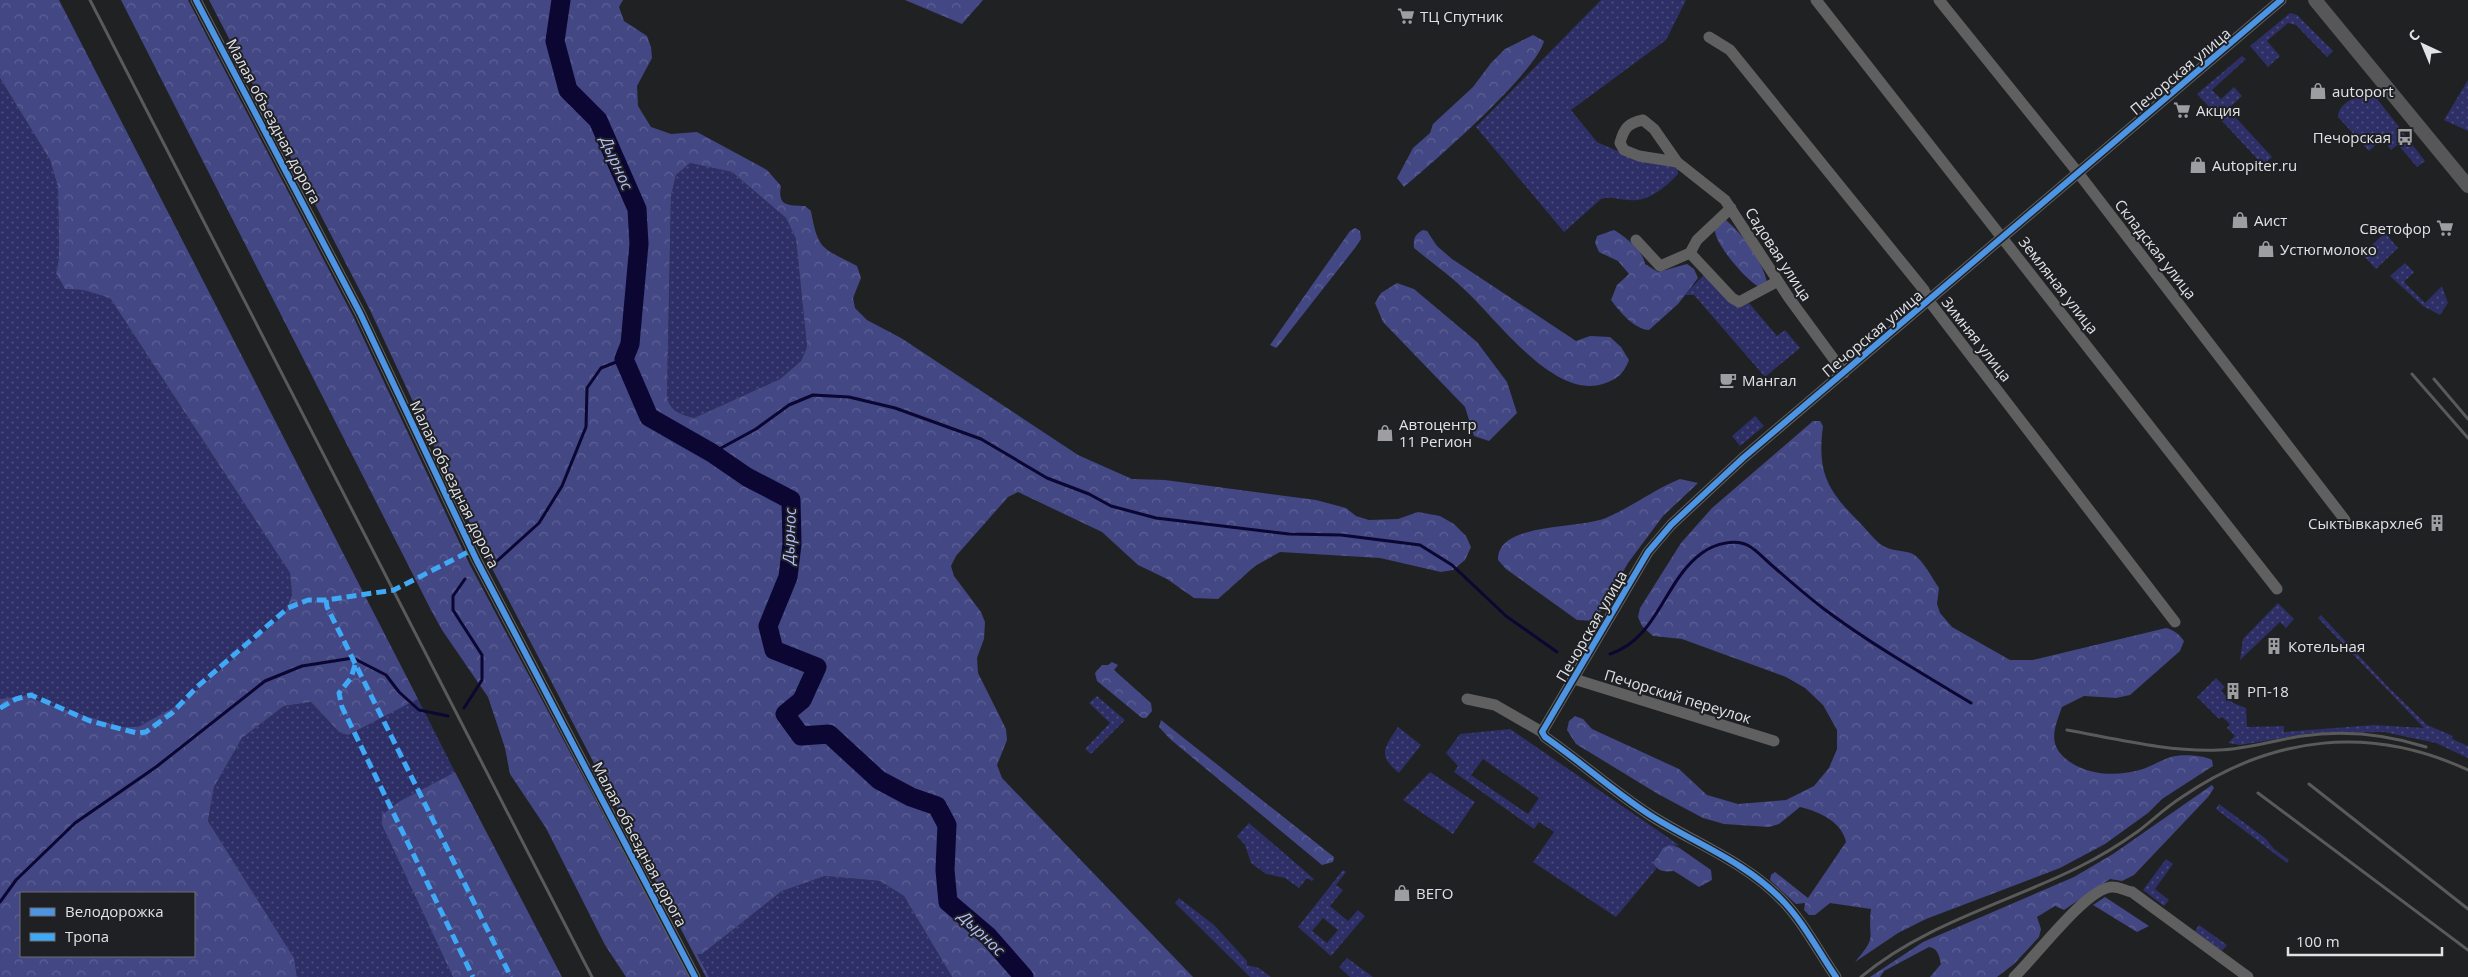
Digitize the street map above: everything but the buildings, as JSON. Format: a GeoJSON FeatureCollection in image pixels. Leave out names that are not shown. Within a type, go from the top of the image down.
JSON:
{"type":"FeatureCollection","features":[{"type":"Feature","properties":{"kind":"main road"},"geometry":{"type":"LineString","coordinates":[[2315,0],[2468,186]]}},
{"type":"Feature","properties":{"kind":"street","name":"Малая объездная дорога"},"geometry":{"type":"LineString","coordinates":[[196,0],[360,312],[477,561],[695,977]]}},
{"type":"Feature","properties":{"kind":"street","name":"Земляная улица"},"geometry":{"type":"LineString","coordinates":[[1816,0],[2277,589]]}},
{"type":"Feature","properties":{"kind":"street","name":"Складская улица"},"geometry":{"type":"LineString","coordinates":[[1939,0],[2079,174],[2345,520]]}},
{"type":"Feature","properties":{"kind":"street","name":"Печорская улица"},"geometry":{"type":"LineString","coordinates":[[1544,735],[1574,679],[1657,540],[1690,506],[1743,458],[2079,174],[2281,0]]}},
{"type":"Feature","properties":{"kind":"street","name":"Зимняя улица"},"geometry":{"type":"LineString","coordinates":[[1709,37],[1730,50],[1924,290],[1929,301],[2175,622]]}},
{"type":"Feature","properties":{"kind":"street","name":"Садовая улица"},"geometry":{"type":"LineString","coordinates":[[1677,162],[1639,156],[1624,150],[1620,143],[1626,127],[1632,122],[1643,120],[1654,129],[1677,162],[1725,200],[1778,281],[1844,373]]}},
{"type":"Feature","properties":{"kind":"street"},"geometry":{"type":"LineString","coordinates":[[1636,240],[1660,266],[1690,253],[1697,240],[1731,208]]}},
{"type":"Feature","properties":{"kind":"street"},"geometry":{"type":"LineString","coordinates":[[1690,253],[1732,298],[1739,302],[1778,281]]}},
{"type":"Feature","properties":{"kind":"street","name":"Печорский переулок"},"geometry":{"type":"LineString","coordinates":[[1574,679],[1774,741]]}},
{"type":"Feature","properties":{"kind":"street"},"geometry":{"type":"LineString","coordinates":[[1467,699],[1495,705],[1544,735],[1608,787],[1652,816],[1724,854],[1780,897],[1795,914],[1836,977]]}},
{"type":"Feature","properties":{"kind":"street"},"geometry":{"type":"LineString","coordinates":[[2014,977],[2071,915],[2094,895],[2112,887],[2132,892],[2248,977]]}},
{"type":"Feature","properties":{"kind":"shaded area"},"geometry":{"type":"Polygon","coordinates":[[[1601,0],[1686,0],[1666,40],[1571,110],[1597,142],[1622,153],[1674,165],[1678,169],[1678,174],[1662,189],[1649,197],[1635,200],[1601,199],[1564,232],[1476,127],[1601,0]]]}},
{"type":"Feature","properties":{"kind":"shaded area"},"geometry":{"type":"Polygon","coordinates":[[[2290,13],[2297,15],[2333,51],[2327,57],[2296,25],[2288,23],[2267,41],[2280,56],[2268,67],[2250,46],[2290,13]]]}},
{"type":"Feature","properties":{"kind":"shaded area"},"geometry":{"type":"Polygon","coordinates":[[[2242,56],[2246,59],[2212,90],[2221,99],[2234,87],[2242,96],[2228,109],[2272,157],[2263,165],[2197,94],[2242,56]]]}},
{"type":"Feature","properties":{"kind":"shaded area"},"geometry":{"type":"Polygon","coordinates":[[[0,78],[50,160],[58,187],[59,258],[56,273],[65,289],[83,290],[110,298],[290,573],[292,595],[284,615],[183,702],[138,727],[122,727],[41,702],[27,695],[0,699],[0,78]]]}},
{"type":"Feature","properties":{"kind":"shaded area"},"geometry":{"type":"Polygon","coordinates":[[[2468,80],[2468,131],[2444,120],[2468,80]]]}},
{"type":"Feature","properties":{"kind":"shaded area"},"geometry":{"type":"Polygon","coordinates":[[[2370,90],[2407,137],[2391,150],[2383,138],[2369,151],[2338,117],[2341,108],[2345,104],[2370,90]]]}},
{"type":"Feature","properties":{"kind":"shaded area"},"geometry":{"type":"Polygon","coordinates":[[[2408,139],[2425,161],[2417,167],[2400,147],[2408,139]]]}},
{"type":"Feature","properties":{"kind":"shaded area"},"geometry":{"type":"Polygon","coordinates":[[[690,163],[732,172],[786,218],[796,239],[807,347],[801,361],[780,379],[694,418],[677,412],[671,406],[667,397],[671,196],[676,175],[690,163]]]}},
{"type":"Feature","properties":{"kind":"shaded area"},"geometry":{"type":"Polygon","coordinates":[[[2385,233],[2398,248],[2376,269],[2362,254],[2385,233]]]}},
{"type":"Feature","properties":{"kind":"shaded area"},"geometry":{"type":"Polygon","coordinates":[[[2405,263],[2414,272],[2404,282],[2425,303],[2442,286],[2448,303],[2440,315],[2423,306],[2390,276],[2405,263]]]}},
{"type":"Feature","properties":{"kind":"shaded area"},"geometry":{"type":"Polygon","coordinates":[[[1705,274],[1732,303],[1741,307],[1749,303],[1777,336],[1785,330],[1800,348],[1765,377],[1694,295],[1684,295],[1705,274]]]}},
{"type":"Feature","properties":{"kind":"shaded area"},"geometry":{"type":"Polygon","coordinates":[[[1755,416],[1764,426],[1740,446],[1732,436],[1755,416]]]}},
{"type":"Feature","properties":{"kind":"shaded area"},"geometry":{"type":"Polygon","coordinates":[[[2278,603],[2294,619],[2286,628],[2280,622],[2240,660],[2243,639],[2278,603]]]}},
{"type":"Feature","properties":{"kind":"shaded area"},"geometry":{"type":"Polygon","coordinates":[[[2321,615],[2388,687],[2427,725],[2453,736],[2452,739],[2468,746],[2468,758],[2436,743],[2384,732],[2311,733],[2240,745],[2228,743],[2235,736],[2227,728],[2230,724],[2222,717],[2219,719],[2197,697],[2216,678],[2225,687],[2221,691],[2233,703],[2246,708],[2247,727],[2284,726],[2284,732],[2374,725],[2424,728],[2318,618],[2321,615]]]}},
{"type":"Feature","properties":{"kind":"shaded area"},"geometry":{"type":"Polygon","coordinates":[[[1097,696],[1125,720],[1091,754],[1085,749],[1110,723],[1089,703],[1097,696]]]}},
{"type":"Feature","properties":{"kind":"shaded area"},"geometry":{"type":"Polygon","coordinates":[[[418,699],[455,772],[400,801],[382,825],[453,977],[297,977],[294,958],[208,821],[214,787],[242,738],[284,706],[311,702],[339,732],[348,734],[418,699]]]}},
{"type":"Feature","properties":{"kind":"shaded area"},"geometry":{"type":"Polygon","coordinates":[[[1398,727],[1421,745],[1399,773],[1392,767],[1385,756],[1386,746],[1398,727]]]}},
{"type":"Feature","properties":{"kind":"shaded area"},"geometry":{"type":"Polygon","coordinates":[[[1510,729],[1679,845],[1666,848],[1659,853],[1654,863],[1656,869],[1616,917],[1533,862],[1554,832],[1539,822],[1534,829],[1454,772],[1458,766],[1446,753],[1460,734],[1510,729]],[[1483,759],[1471,775],[1528,814],[1539,798],[1483,759]]]}},
{"type":"Feature","properties":{"kind":"shaded area"},"geometry":{"type":"Polygon","coordinates":[[[1430,772],[1475,802],[1453,834],[1403,800],[1430,772]]]}},
{"type":"Feature","properties":{"kind":"shaded area"},"geometry":{"type":"Polygon","coordinates":[[[2219,804],[2265,838],[2274,849],[2289,860],[2287,863],[2216,809],[2219,804]]]}},
{"type":"Feature","properties":{"kind":"shaded area"},"geometry":{"type":"Polygon","coordinates":[[[1249,823],[1314,879],[1312,881],[1307,878],[1299,888],[1285,878],[1266,874],[1251,863],[1245,845],[1237,836],[1249,823]]]}},
{"type":"Feature","properties":{"kind":"shaded area"},"geometry":{"type":"Polygon","coordinates":[[[2166,859],[2173,864],[2155,889],[2169,900],[2164,906],[2143,890],[2166,859]]]}},
{"type":"Feature","properties":{"kind":"shaded area"},"geometry":{"type":"Polygon","coordinates":[[[1343,870],[1346,872],[1336,885],[1343,890],[1330,906],[1348,921],[1358,910],[1365,916],[1331,956],[1298,927],[1343,870]],[[1323,918],[1312,931],[1327,943],[1338,930],[1323,918]]]}},
{"type":"Feature","properties":{"kind":"shaded area"},"geometry":{"type":"Polygon","coordinates":[[[825,876],[880,881],[904,896],[952,977],[709,977],[697,954],[702,954],[782,891],[825,876]]]}},
{"type":"Feature","properties":{"kind":"shaded area"},"geometry":{"type":"Polygon","coordinates":[[[1179,898],[1214,925],[1247,961],[1247,965],[1259,968],[1271,977],[1250,977],[1175,903],[1179,898]]]}},
{"type":"Feature","properties":{"kind":"shaded area"},"geometry":{"type":"Polygon","coordinates":[[[2199,925],[2227,945],[2222,951],[2195,931],[2199,925]]]}},
{"type":"Feature","properties":{"kind":"shaded area"},"geometry":{"type":"Polygon","coordinates":[[[1347,958],[1373,977],[1350,977],[1339,967],[1347,958]]]}},
{"type":"Feature","properties":{"kind":"green space"},"geometry":{"type":"Polygon","coordinates":[[[0,0],[59,0],[418,699],[348,735],[339,732],[311,702],[284,706],[242,738],[214,787],[208,821],[294,958],[297,977],[0,977],[0,699],[27,695],[41,702],[122,727],[138,727],[183,702],[284,615],[292,595],[290,573],[110,298],[83,290],[65,289],[56,273],[59,258],[58,187],[50,160],[0,78],[0,0]]]}},
{"type":"Feature","properties":{"kind":"green space"},"geometry":{"type":"Polygon","coordinates":[[[121,0],[188,0],[353,316],[470,565],[690,977],[626,977],[605,945],[546,828],[510,774],[505,748],[488,697],[442,630],[431,610],[121,0]]]}},
{"type":"Feature","properties":{"kind":"green space"},"geometry":{"type":"Polygon","coordinates":[[[209,0],[623,0],[619,7],[624,21],[647,36],[651,47],[652,58],[637,86],[638,106],[651,127],[671,134],[697,132],[767,170],[781,186],[780,193],[783,201],[789,205],[805,206],[811,211],[816,234],[824,247],[857,266],[861,278],[853,298],[855,308],[867,320],[901,338],[1078,455],[1132,479],[1165,480],[1316,500],[1346,508],[1356,516],[1369,520],[1398,519],[1418,512],[1440,516],[1454,524],[1466,536],[1471,547],[1465,560],[1453,570],[1441,572],[1380,558],[1280,552],[1255,566],[1218,599],[1194,598],[1167,579],[1138,565],[1102,532],[1018,492],[1008,497],[956,556],[951,566],[954,576],[981,612],[985,622],[984,639],[977,658],[978,673],[1006,729],[1007,740],[997,765],[1002,778],[1193,977],[952,977],[904,896],[880,881],[825,876],[782,891],[702,954],[697,954],[709,977],[706,977],[486,557],[369,308],[209,0]],[[690,163],[676,175],[671,196],[667,397],[671,406],[677,412],[694,418],[780,379],[801,361],[807,347],[796,239],[786,218],[732,172],[690,163]]]}},
{"type":"Feature","properties":{"kind":"green space"},"geometry":{"type":"Polygon","coordinates":[[[905,0],[983,0],[962,24],[905,0]]]}},
{"type":"Feature","properties":{"kind":"green space"},"geometry":{"type":"Polygon","coordinates":[[[1533,35],[1544,41],[1537,55],[1523,74],[1482,117],[1404,187],[1397,178],[1413,148],[1430,133],[1433,124],[1473,87],[1491,63],[1505,49],[1533,35]]]}},
{"type":"Feature","properties":{"kind":"green space"},"geometry":{"type":"Polygon","coordinates":[[[1726,220],[1751,248],[1761,265],[1767,282],[1758,286],[1739,269],[1725,252],[1716,236],[1715,230],[1726,220]]]}},
{"type":"Feature","properties":{"kind":"green space"},"geometry":{"type":"Polygon","coordinates":[[[1355,228],[1360,231],[1361,239],[1355,248],[1279,345],[1276,348],[1270,345],[1350,231],[1355,228]]]}},
{"type":"Feature","properties":{"kind":"green space"},"geometry":{"type":"Polygon","coordinates":[[[1423,230],[1427,231],[1437,246],[1452,259],[1576,341],[1590,336],[1610,337],[1621,347],[1629,360],[1619,376],[1603,384],[1584,386],[1565,380],[1547,369],[1511,338],[1461,286],[1414,248],[1415,237],[1423,230]]]}},
{"type":"Feature","properties":{"kind":"green space"},"geometry":{"type":"Polygon","coordinates":[[[1614,230],[1629,240],[1641,254],[1645,264],[1658,272],[1687,264],[1694,269],[1698,278],[1678,304],[1649,330],[1638,327],[1623,315],[1611,300],[1617,285],[1629,274],[1618,261],[1599,252],[1595,243],[1597,236],[1614,230]]]}},
{"type":"Feature","properties":{"kind":"green space"},"geometry":{"type":"Polygon","coordinates":[[[1397,283],[1414,289],[1477,342],[1507,382],[1517,413],[1489,441],[1474,436],[1465,407],[1383,322],[1375,303],[1381,293],[1397,283]]]}},
{"type":"Feature","properties":{"kind":"green space"},"geometry":{"type":"Polygon","coordinates":[[[1813,421],[1820,421],[1823,426],[1823,468],[1832,490],[1848,511],[1880,544],[1884,547],[1913,554],[1921,561],[1939,588],[1937,604],[1940,613],[1952,627],[2010,660],[2033,660],[2166,628],[2176,633],[2184,641],[2180,651],[2130,695],[2116,698],[2084,696],[2062,707],[2054,734],[2056,747],[2066,759],[2083,769],[2113,774],[2133,772],[2175,756],[2208,758],[2212,760],[2213,766],[2162,799],[2148,813],[2105,844],[2060,868],[1926,919],[1898,933],[1855,962],[1870,941],[1871,909],[1830,903],[1815,915],[1809,915],[1804,910],[1805,903],[1796,904],[1770,880],[1771,875],[1775,872],[1808,898],[1846,842],[1844,835],[1835,823],[1822,815],[1800,807],[1779,824],[1769,827],[1724,824],[1703,818],[1658,794],[1576,744],[1567,730],[1569,721],[1575,716],[1583,719],[1592,729],[1679,769],[1707,795],[1738,804],[1786,800],[1814,786],[1829,768],[1837,749],[1837,730],[1823,705],[1805,688],[1786,677],[1682,639],[1653,636],[1642,626],[1638,617],[1640,608],[1681,543],[1712,508],[1813,421]]]}},
{"type":"Feature","properties":{"kind":"green space"},"geometry":{"type":"Polygon","coordinates":[[[1680,479],[1698,483],[1663,516],[1628,563],[1595,621],[1577,620],[1506,569],[1498,560],[1501,547],[1511,539],[1543,529],[1596,521],[1608,517],[1680,479]]]}},
{"type":"Feature","properties":{"kind":"green space"},"geometry":{"type":"Polygon","coordinates":[[[1112,662],[1118,665],[1114,670],[1151,703],[1152,711],[1146,718],[1142,718],[1097,681],[1095,673],[1102,665],[1108,665],[1112,662]]]}},
{"type":"Feature","properties":{"kind":"green space"},"geometry":{"type":"Polygon","coordinates":[[[1161,720],[1334,857],[1333,862],[1322,865],[1170,739],[1159,727],[1161,720]]]}},
{"type":"Feature","properties":{"kind":"green space"},"geometry":{"type":"Polygon","coordinates":[[[455,772],[562,977],[453,977],[382,825],[382,815],[400,801],[455,772]]]}},
{"type":"Feature","properties":{"kind":"green space"},"geometry":{"type":"Polygon","coordinates":[[[2212,785],[2214,788],[2208,797],[2134,875],[2122,881],[2110,879],[2064,910],[2055,906],[2037,917],[2041,929],[2039,937],[2014,964],[1997,977],[1930,977],[1941,964],[1939,955],[1929,947],[1884,971],[1880,977],[1870,977],[1923,942],[2074,877],[2113,854],[2212,785]]]}},
{"type":"Feature","properties":{"kind":"green space"},"geometry":{"type":"Polygon","coordinates":[[[1669,845],[1678,847],[1711,870],[1712,880],[1699,887],[1674,871],[1659,870],[1653,863],[1663,848],[1669,845]]]}},
{"type":"Feature","properties":{"kind":"green space"},"geometry":{"type":"Polygon","coordinates":[[[2105,897],[2149,926],[2137,932],[2093,905],[2105,897]]]}},
{"type":"Feature","properties":{"kind":"waterway","name":"Дырнос"},"geometry":{"type":"LineString","coordinates":[[561,0],[555,41],[568,90],[598,120],[637,209],[639,244],[630,344],[624,359],[649,417],[712,453],[747,477],[791,500],[792,544],[788,577],[768,626],[774,650],[817,667],[802,700],[785,714],[801,736],[829,734],[879,780],[911,797],[937,806],[947,825],[945,870],[948,902],[988,936],[1024,977]]}},
{"type":"Feature","properties":{"kind":"waterway"},"geometry":{"type":"LineString","coordinates":[[497,561],[539,523],[562,486],[586,427],[587,388],[601,368],[624,359]]}},
{"type":"Feature","properties":{"kind":"waterway"},"geometry":{"type":"LineString","coordinates":[[712,453],[756,429],[789,405],[813,395],[849,397],[895,408],[981,439],[1047,478],[1089,494],[1111,506],[1156,518],[1289,534],[1341,535],[1420,545],[1452,565],[1506,616],[1557,652]]}},
{"type":"Feature","properties":{"kind":"waterway"},"geometry":{"type":"LineString","coordinates":[[1610,654],[1626,646],[1639,636],[1650,623],[1689,564],[1713,547],[1725,543],[1738,542],[1756,551],[1805,594],[1842,622],[1896,658],[1971,703]]}},
{"type":"Feature","properties":{"kind":"waterway"},"geometry":{"type":"LineString","coordinates":[[464,708],[482,680],[482,655],[453,610],[453,596],[465,579]]}},
{"type":"Feature","properties":{"kind":"waterway"},"geometry":{"type":"LineString","coordinates":[[0,902],[16,880],[75,823],[156,767],[265,681],[302,666],[353,658],[386,675],[399,692],[419,710],[448,716]]}},
{"type":"Feature","properties":{"kind":"railway"},"geometry":{"type":"LineString","coordinates":[[90,0],[592,977]]}},
{"type":"Feature","properties":{"kind":"railway"},"geometry":{"type":"LineString","coordinates":[[2412,374],[2468,438]]}},
{"type":"Feature","properties":{"kind":"railway"},"geometry":{"type":"LineString","coordinates":[[2434,379],[2468,419]]}},
{"type":"Feature","properties":{"kind":"railway"},"geometry":{"type":"LineString","coordinates":[[2067,730],[2143,744],[2200,750],[2229,749],[2302,736],[2333,733],[2380,736],[2426,747]]}},
{"type":"Feature","properties":{"kind":"railway"},"geometry":{"type":"LineString","coordinates":[[1861,977],[1886,959],[1939,928],[2052,880],[2094,859],[2137,832],[2182,797],[2216,776],[2250,761],[2286,750],[2321,743],[2357,742],[2394,746],[2431,755],[2468,770]]}},
{"type":"Feature","properties":{"kind":"railway"},"geometry":{"type":"LineString","coordinates":[[2309,784],[2468,909]]}},
{"type":"Feature","properties":{"kind":"railway"},"geometry":{"type":"LineString","coordinates":[[2258,793],[2468,950]]}},
{"type":"Feature","properties":{"kind":"marked path"},"geometry":{"type":"LineString","coordinates":[[0,708],[16,699],[31,695],[90,721],[137,733],[146,732],[172,713],[197,687],[288,608],[308,600],[326,600],[394,590],[472,550]]}},
{"type":"Feature","properties":{"kind":"marked path"},"geometry":{"type":"LineString","coordinates":[[326,600],[327,607],[511,977]]}},
{"type":"Feature","properties":{"kind":"marked path"},"geometry":{"type":"LineString","coordinates":[[355,665],[351,678],[339,693],[342,707],[473,977]]}},
{"type":"Feature","properties":{"kind":"cycle path"},"geometry":{"type":"LineString","coordinates":[[196,0],[360,313],[477,561],[695,977]]}},
{"type":"Feature","properties":{"kind":"cycle path"},"geometry":{"type":"LineString","coordinates":[[1836,977],[1796,917],[1767,886],[1735,863],[1636,806],[1545,737],[1542,732],[1648,552],[1671,525],[1743,458],[2281,0]]}},
{"type":"Feature","properties":{"kind":"place","name":"ТЦ Спутник"},"geometry":{"type":"Point","coordinates":[1406,16]}},
{"type":"Feature","properties":{"kind":"place","name":"autoport"},"geometry":{"type":"Point","coordinates":[2318,91]}},
{"type":"Feature","properties":{"kind":"place","name":"Акция"},"geometry":{"type":"Point","coordinates":[2182,110]}},
{"type":"Feature","properties":{"kind":"place","name":"Печорская"},"geometry":{"type":"Point","coordinates":[2405,137]}},
{"type":"Feature","properties":{"kind":"place","name":"Autopiter.ru"},"geometry":{"type":"Point","coordinates":[2198,165]}},
{"type":"Feature","properties":{"kind":"place","name":"Аист"},"geometry":{"type":"Point","coordinates":[2240,220]}},
{"type":"Feature","properties":{"kind":"place","name":"Светофор"},"geometry":{"type":"Point","coordinates":[2445,228]}},
{"type":"Feature","properties":{"kind":"place","name":"Устюгмолоко"},"geometry":{"type":"Point","coordinates":[2266,249]}},
{"type":"Feature","properties":{"kind":"place","name":"Мангал"},"geometry":{"type":"Point","coordinates":[1728,380]}},
{"type":"Feature","properties":{"kind":"place","name":"Автоцентр 11 Регион"},"geometry":{"type":"Point","coordinates":[1385,433]}},
{"type":"Feature","properties":{"kind":"place","name":"Сыктывкархлеб"},"geometry":{"type":"Point","coordinates":[2437,523]}},
{"type":"Feature","properties":{"kind":"place","name":"Котельная"},"geometry":{"type":"Point","coordinates":[2274,646]}},
{"type":"Feature","properties":{"kind":"place","name":"РП-18"},"geometry":{"type":"Point","coordinates":[2233,691]}},
{"type":"Feature","properties":{"kind":"place","name":"ВЕГО"},"geometry":{"type":"Point","coordinates":[1402,893]}}]}
